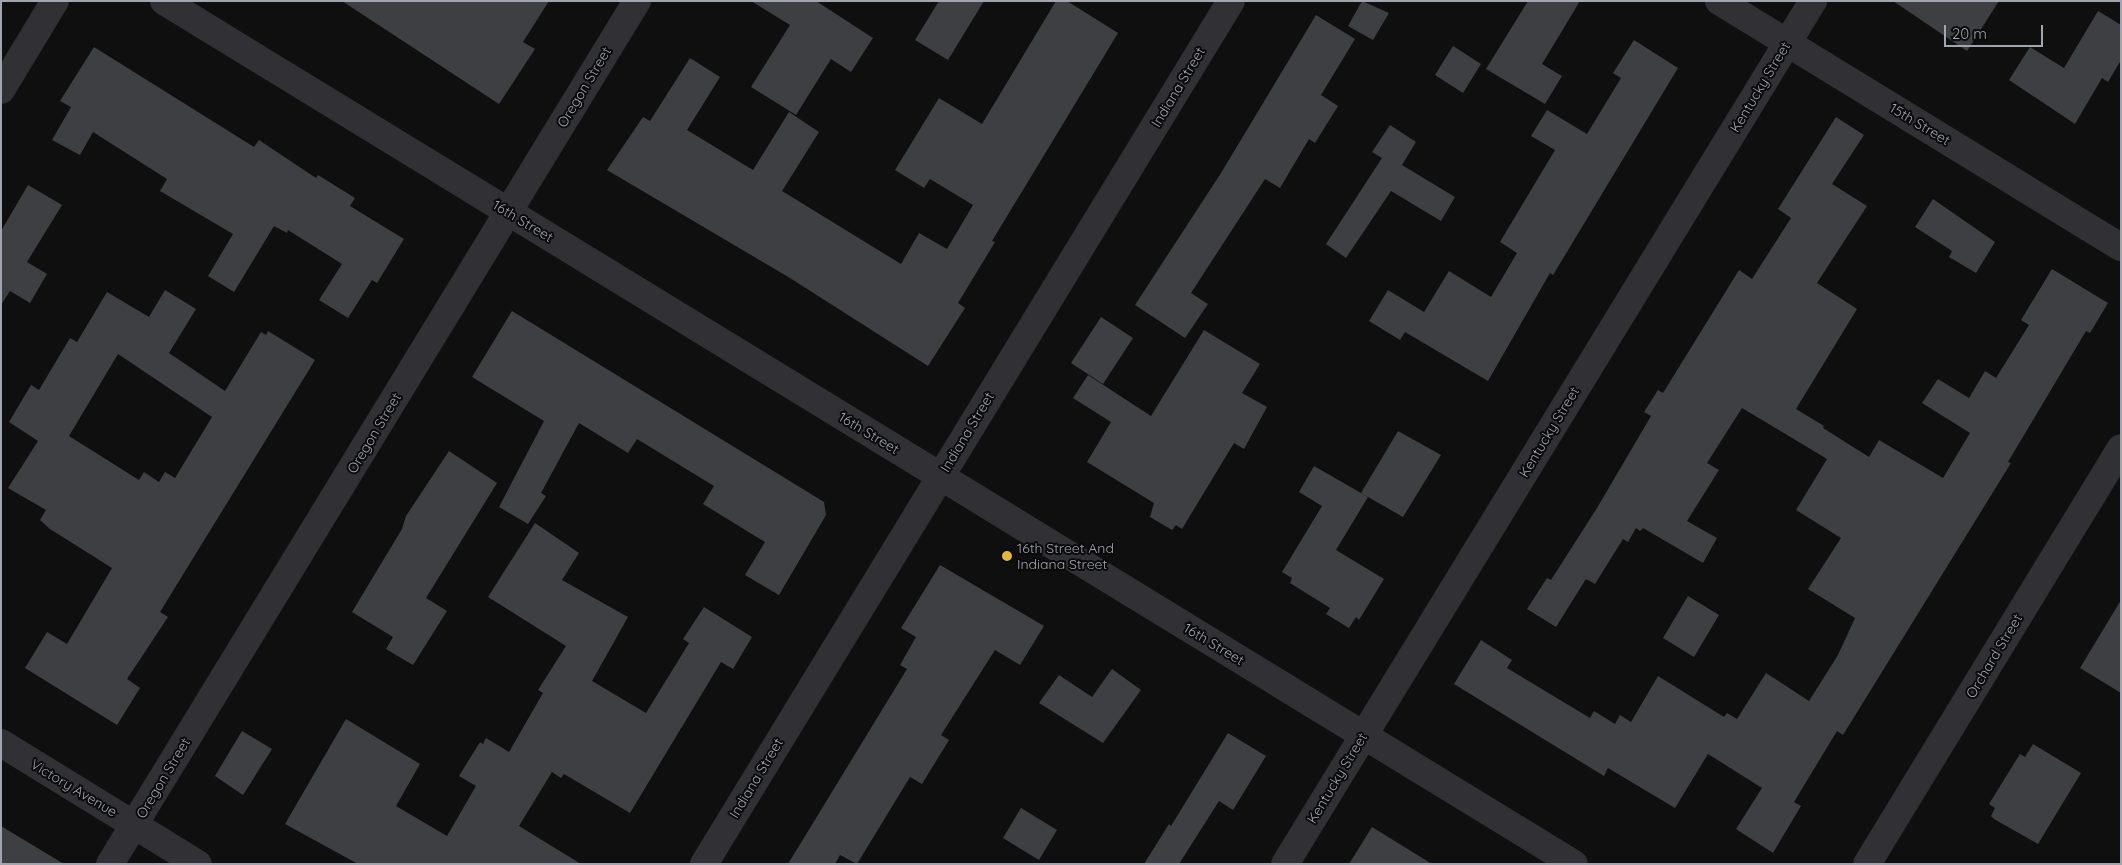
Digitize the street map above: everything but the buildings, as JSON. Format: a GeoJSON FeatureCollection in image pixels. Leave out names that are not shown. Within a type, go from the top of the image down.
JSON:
{"type":"FeatureCollection","features":[{"type":"Feature","properties":{"kind":"street"},"geometry":{"type":"LineString","coordinates":[[1,90],[55,1]]}},
{"type":"Feature","properties":{"kind":"street","name":"16th Street"},"geometry":{"type":"LineString","coordinates":[[164,1],[1574,864]]}},
{"type":"Feature","properties":{"kind":"street","name":"Oregon Street"},"geometry":{"type":"LineString","coordinates":[[110,864],[636,1]]}},
{"type":"Feature","properties":{"kind":"street","name":"Indiana Street"},"geometry":{"type":"LineString","coordinates":[[704,864],[1231,1]]}},
{"type":"Feature","properties":{"kind":"street","name":"15th Street"},"geometry":{"type":"LineString","coordinates":[[1719,1],[2121,247]]}},
{"type":"Feature","properties":{"kind":"street","name":"Kentucky Street"},"geometry":{"type":"LineString","coordinates":[[1285,864],[1812,1]]}},
{"type":"Feature","properties":{"kind":"street","name":"Orchard Street"},"geometry":{"type":"LineString","coordinates":[[1866,864],[2121,448]]}},
{"type":"Feature","properties":{"kind":"street","name":"Victory Avenue"},"geometry":{"type":"LineString","coordinates":[[1,743],[198,864]]}},
{"type":"Feature","properties":{"kind":"place","name":"16th Street And Indiana Street"},"geometry":{"type":"Point","coordinates":[1007,556]}}]}
